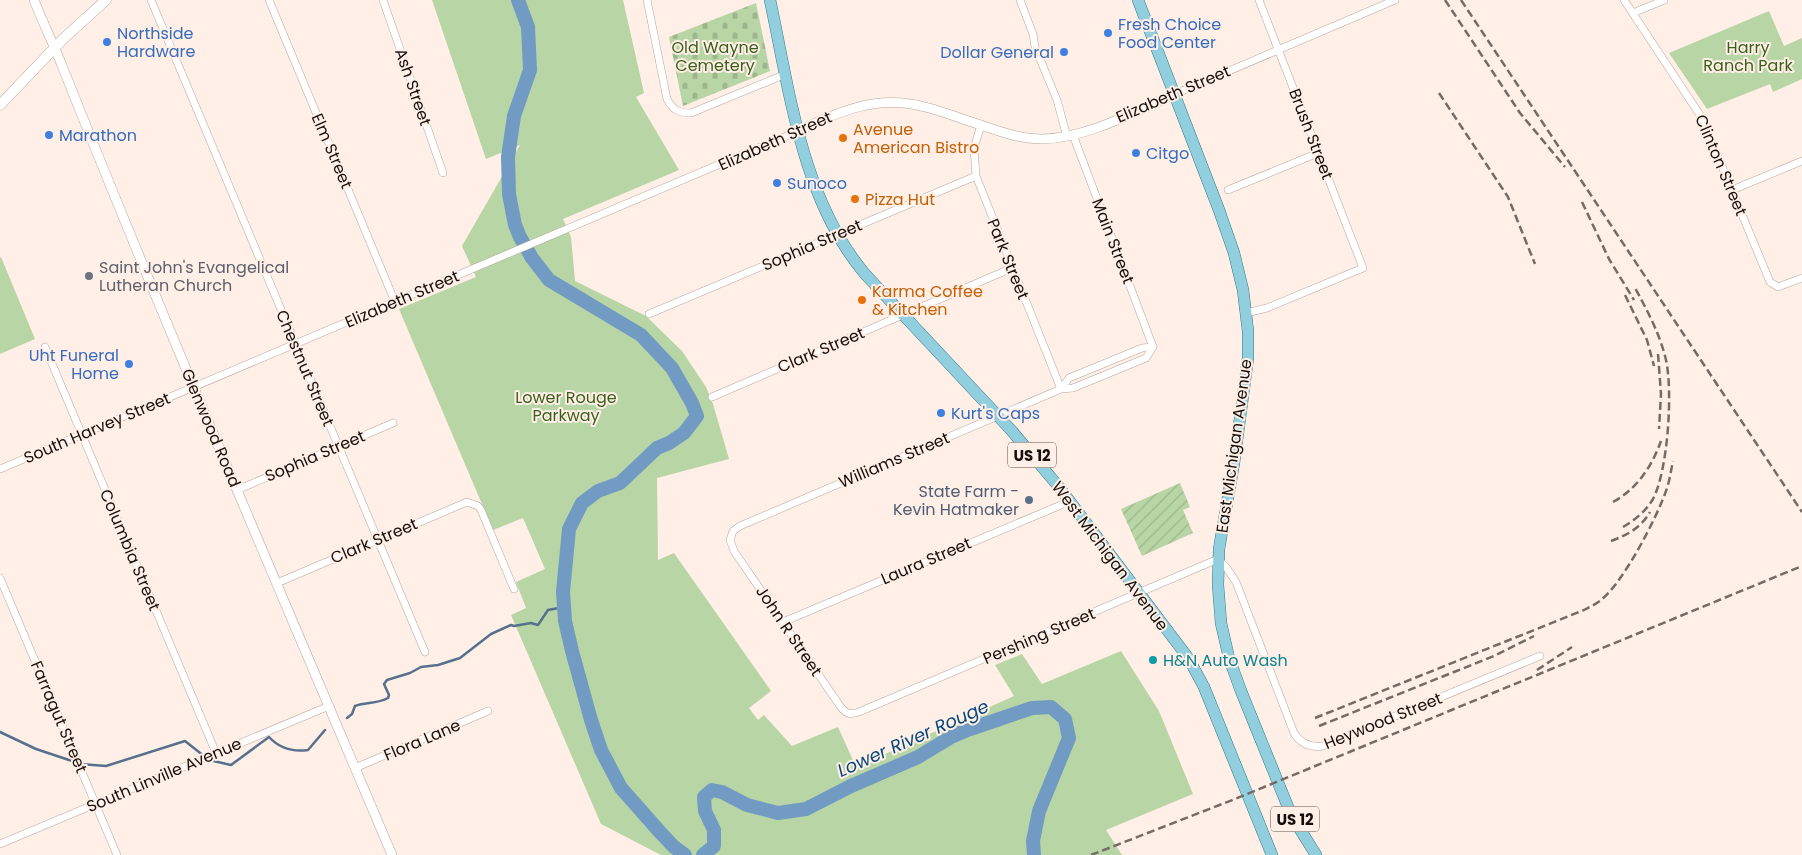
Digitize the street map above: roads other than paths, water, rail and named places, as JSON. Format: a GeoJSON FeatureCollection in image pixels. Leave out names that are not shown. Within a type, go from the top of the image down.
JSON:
{"type":"FeatureCollection","features":[{"type":"Feature","properties":{"kind":"main road"},"geometry":{"type":"LineString","coordinates":[[0,105],[54,47],[106,0]]}},
{"type":"Feature","properties":{"kind":"main road","name":"West Michigan Avenue"},"geometry":{"type":"LineString","coordinates":[[770,0],[798,131],[822,204],[837,234],[854,261],[999,417],[1068,498],[1189,659],[1204,687],[1272,855]]}},
{"type":"Feature","properties":{"kind":"main road","name":"East Michigan Avenue"},"geometry":{"type":"LineString","coordinates":[[1138,0],[1234,253],[1244,290],[1248,344],[1246,376],[1218,559],[1221,623],[1229,658],[1278,781],[1298,826],[1316,855]]}},
{"type":"Feature","properties":{"kind":"street","name":"Glenwood Road"},"geometry":{"type":"LineString","coordinates":[[34,0],[194,388],[392,855]]}},
{"type":"Feature","properties":{"kind":"street","name":"Chestnut Street"},"geometry":{"type":"LineString","coordinates":[[151,0],[425,652]]}},
{"type":"Feature","properties":{"kind":"street","name":"Elm Street"},"geometry":{"type":"LineString","coordinates":[[269,0],[395,302]]}},
{"type":"Feature","properties":{"kind":"street","name":"Ash Street"},"geometry":{"type":"LineString","coordinates":[[382,0],[443,173]]}},
{"type":"Feature","properties":{"kind":"street"},"geometry":{"type":"LineString","coordinates":[[647,0],[667,98],[678,112],[691,113],[786,74]]}},
{"type":"Feature","properties":{"kind":"street","name":"Main Street"},"geometry":{"type":"LineString","coordinates":[[1020,0],[1033,34],[1035,47],[1153,347]]}},
{"type":"Feature","properties":{"kind":"street","name":"Brush Street"},"geometry":{"type":"LineString","coordinates":[[1246,312],[1267,308],[1363,268],[1259,0]]}},
{"type":"Feature","properties":{"kind":"street","name":"Elizabeth Street"},"geometry":{"type":"LineString","coordinates":[[194,388],[848,109],[888,102],[924,106],[1009,135],[1027,138],[1070,136],[1088,131],[1395,0]]}},
{"type":"Feature","properties":{"kind":"street","name":"Clinton Street"},"geometry":{"type":"LineString","coordinates":[[1624,0],[1702,118],[1770,282],[1774,286],[1781,287],[1802,278]]}},
{"type":"Feature","properties":{"kind":"street"},"geometry":{"type":"LineString","coordinates":[[1633,13],[1664,0]]}},
{"type":"Feature","properties":{"kind":"street","name":"Park Street"},"geometry":{"type":"LineString","coordinates":[[981,126],[974,148],[976,176],[1061,389]]}},
{"type":"Feature","properties":{"kind":"street"},"geometry":{"type":"LineString","coordinates":[[1228,190],[1318,152]]}},
{"type":"Feature","properties":{"kind":"street"},"geometry":{"type":"LineString","coordinates":[[1732,190],[1802,161]]}},
{"type":"Feature","properties":{"kind":"street","name":"Sophia Street"},"geometry":{"type":"LineString","coordinates":[[648,314],[976,176]]}},
{"type":"Feature","properties":{"kind":"street","name":"Clark Street"},"geometry":{"type":"LineString","coordinates":[[712,397],[1012,268]]}},
{"type":"Feature","properties":{"kind":"street","name":"Columbia Street"},"geometry":{"type":"LineString","coordinates":[[45,347],[216,753]]}},
{"type":"Feature","properties":{"kind":"street","name":"Williams Street"},"geometry":{"type":"LineString","coordinates":[[730,536],[740,526],[1061,389],[1069,378],[1142,348],[1153,347]]}},
{"type":"Feature","properties":{"kind":"street","name":"South Harvey Street"},"geometry":{"type":"LineString","coordinates":[[0,469],[194,388]]}},
{"type":"Feature","properties":{"kind":"street","name":"Sophia Street"},"geometry":{"type":"LineString","coordinates":[[237,490],[393,423]]}},
{"type":"Feature","properties":{"kind":"street","name":"Laura Street"},"geometry":{"type":"LineString","coordinates":[[782,622],[1061,505],[1068,498]]}},
{"type":"Feature","properties":{"kind":"street","name":"Clark Street"},"geometry":{"type":"LineString","coordinates":[[277,583],[462,503],[473,503],[481,510],[514,589]]}},
{"type":"Feature","properties":{"kind":"street","name":"John R Street"},"geometry":{"type":"LineString","coordinates":[[730,536],[730,544],[734,551],[843,710],[850,715],[859,712]]}},
{"type":"Feature","properties":{"kind":"street","name":"Pershing Street"},"geometry":{"type":"LineString","coordinates":[[859,712],[1140,594],[1218,559]]}},
{"type":"Feature","properties":{"kind":"street","name":"Heywood Street"},"geometry":{"type":"LineString","coordinates":[[1218,559],[1236,582],[1294,733],[1300,741],[1311,746],[1323,746],[1540,656]]}},
{"type":"Feature","properties":{"kind":"street","name":"Farragut Street"},"geometry":{"type":"LineString","coordinates":[[0,578],[117,855]]}},
{"type":"Feature","properties":{"kind":"street","name":"South Linville Avenue"},"geometry":{"type":"LineString","coordinates":[[0,844],[329,706]]}},
{"type":"Feature","properties":{"kind":"street","name":"Flora Lane"},"geometry":{"type":"LineString","coordinates":[[355,768],[488,712]]}},
{"type":"Feature","properties":{"kind":"waterway","name":"Lower River Rouge"},"geometry":{"type":"LineString","coordinates":[[518,0],[528,27],[530,70],[514,116],[508,157],[509,194],[515,225],[520,237],[532,258],[549,280],[641,335],[672,368],[692,403],[697,416],[684,433],[657,448],[620,483],[598,491],[582,503],[569,529],[563,592],[565,621],[572,651],[601,750],[621,788],[674,847],[685,855]]}},
{"type":"Feature","properties":{"kind":"waterway"},"geometry":{"type":"LineString","coordinates":[[347,718],[352,714],[355,706],[388,698],[389,695],[384,684],[387,680],[410,673],[421,667],[438,665],[460,658],[491,634],[511,625],[531,623],[538,625],[548,610],[564,607]]}},
{"type":"Feature","properties":{"kind":"waterway","name":"Lower River Rouge"},"geometry":{"type":"LineString","coordinates":[[703,855],[714,846],[714,830],[705,811],[704,797],[712,790],[722,792],[747,805],[778,813],[806,809],[851,786],[918,757],[951,737],[967,730],[1032,708],[1051,707],[1065,719],[1069,738],[1039,811],[1033,841],[1034,855]]}},
{"type":"Feature","properties":{"kind":"waterway"},"geometry":{"type":"LineString","coordinates":[[80,764],[106,766],[185,741],[209,760],[231,765],[269,737],[287,749],[297,751],[308,750],[325,730]]}},
{"type":"Feature","properties":{"kind":"waterway"},"geometry":{"type":"LineString","coordinates":[[0,732],[36,749],[75,762]]}},
{"type":"Feature","properties":{"kind":"railway"},"geometry":{"type":"LineString","coordinates":[[1445,0],[1520,113],[1565,167]]}},
{"type":"Feature","properties":{"kind":"railway"},"geometry":{"type":"LineString","coordinates":[[1461,0],[1802,512]]}},
{"type":"Feature","properties":{"kind":"railway"},"geometry":{"type":"LineString","coordinates":[[1439,93],[1508,197],[1535,264]]}},
{"type":"Feature","properties":{"kind":"railway"},"geometry":{"type":"LineString","coordinates":[[1582,202],[1609,259],[1634,300]]}},
{"type":"Feature","properties":{"kind":"railway"},"geometry":{"type":"LineString","coordinates":[[1623,527],[1636,518],[1653,499],[1666,451],[1669,410],[1666,360],[1653,322],[1634,286]]}},
{"type":"Feature","properties":{"kind":"railway"},"geometry":{"type":"LineString","coordinates":[[1625,295],[1647,340],[1654,366]]}},
{"type":"Feature","properties":{"kind":"railway"},"geometry":{"type":"LineString","coordinates":[[1658,354],[1661,394],[1659,429]]}},
{"type":"Feature","properties":{"kind":"railway"},"geometry":{"type":"LineString","coordinates":[[1613,502],[1622,497],[1643,476],[1661,441]]}},
{"type":"Feature","properties":{"kind":"railway"},"geometry":{"type":"LineString","coordinates":[[1315,718],[1584,610],[1599,601],[1619,579],[1648,531],[1667,488],[1673,461]]}},
{"type":"Feature","properties":{"kind":"railway"},"geometry":{"type":"LineString","coordinates":[[1611,541],[1633,530],[1650,512]]}},
{"type":"Feature","properties":{"kind":"railway"},"geometry":{"type":"LineString","coordinates":[[1091,855],[1235,799],[1802,566]]}},
{"type":"Feature","properties":{"kind":"railway"},"geometry":{"type":"LineString","coordinates":[[1319,726],[1494,656],[1534,636]]}},
{"type":"Feature","properties":{"kind":"railway"},"geometry":{"type":"LineString","coordinates":[[1537,670],[1572,647]]}},
{"type":"Feature","properties":{"kind":"place","name":"Fresh Choice Food Center"},"geometry":{"type":"Point","coordinates":[1108,33]}},
{"type":"Feature","properties":{"kind":"place","name":"Northside Hardware"},"geometry":{"type":"Point","coordinates":[107,42]}},
{"type":"Feature","properties":{"kind":"place","name":"Dollar General"},"geometry":{"type":"Point","coordinates":[1064,52]}},
{"type":"Feature","properties":{"kind":"place","name":"Marathon"},"geometry":{"type":"Point","coordinates":[49,135]}},
{"type":"Feature","properties":{"kind":"place","name":"Avenue American Bistro"},"geometry":{"type":"Point","coordinates":[843,138]}},
{"type":"Feature","properties":{"kind":"place","name":"Citgo"},"geometry":{"type":"Point","coordinates":[1136,153]}},
{"type":"Feature","properties":{"kind":"place","name":"Sunoco"},"geometry":{"type":"Point","coordinates":[777,183]}},
{"type":"Feature","properties":{"kind":"place","name":"Pizza Hut"},"geometry":{"type":"Point","coordinates":[855,199]}},
{"type":"Feature","properties":{"kind":"place","name":"Saint John's Evangelical Lutheran Church"},"geometry":{"type":"Point","coordinates":[89,276]}},
{"type":"Feature","properties":{"kind":"place","name":"Karma Coffee & Kitchen"},"geometry":{"type":"Point","coordinates":[862,300]}},
{"type":"Feature","properties":{"kind":"place","name":"Uht Funeral Home"},"geometry":{"type":"Point","coordinates":[129,364]}},
{"type":"Feature","properties":{"kind":"place","name":"Kurt's Caps"},"geometry":{"type":"Point","coordinates":[941,413]}},
{"type":"Feature","properties":{"kind":"place","name":"State Farm - Kevin Hatmaker"},"geometry":{"type":"Point","coordinates":[1029,500]}},
{"type":"Feature","properties":{"kind":"place","name":"H&N Auto Wash"},"geometry":{"type":"Point","coordinates":[1153,660]}},
{"type":"Feature","properties":{"kind":"park label","name":"Old Wayne Cemetery"},"geometry":{"type":"Point","coordinates":[715,56]}},
{"type":"Feature","properties":{"kind":"park label","name":"Harry Ranch Park"},"geometry":{"type":"Point","coordinates":[1748,56]}},
{"type":"Feature","properties":{"kind":"park label","name":"Lower Rouge Parkway"},"geometry":{"type":"Point","coordinates":[566,406]}}]}
